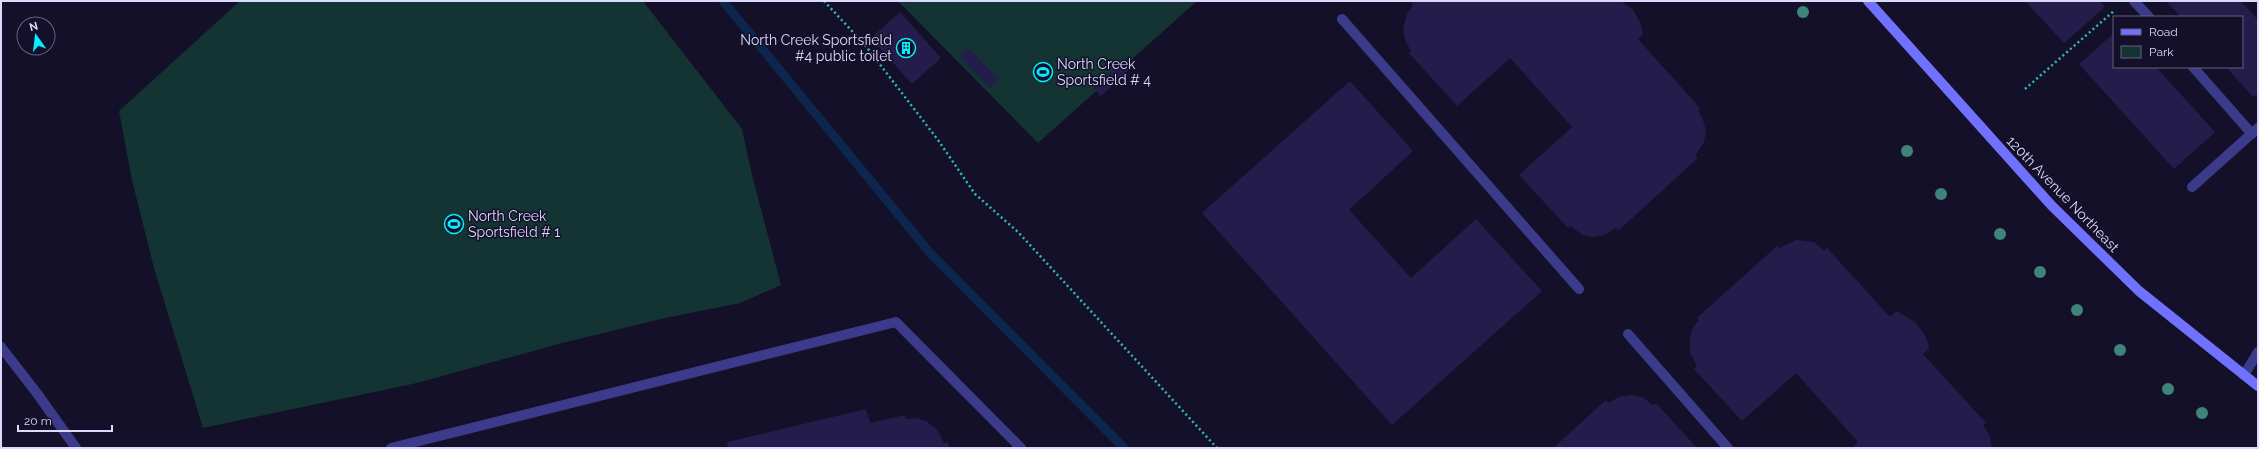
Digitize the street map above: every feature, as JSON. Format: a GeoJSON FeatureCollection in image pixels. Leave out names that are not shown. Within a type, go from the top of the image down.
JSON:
{"type":"FeatureCollection","features":[{"type":"Feature","properties":{"kind":"main road","name":"120th Avenue Northeast"},"geometry":{"type":"LineString","coordinates":[[1868,1],[2052,206],[2139,291],[2258,386]]}},
{"type":"Feature","properties":{"kind":"street"},"geometry":{"type":"LineString","coordinates":[[2134,1],[2148,16]]}},
{"type":"Feature","properties":{"kind":"street"},"geometry":{"type":"LineString","coordinates":[[1342,19],[1579,289]]}},
{"type":"Feature","properties":{"kind":"street"},"geometry":{"type":"LineString","coordinates":[[2192,188],[2255,131],[2194,68]]}},
{"type":"Feature","properties":{"kind":"street"},"geometry":{"type":"LineString","coordinates":[[391,448],[896,322],[1021,448]]}},
{"type":"Feature","properties":{"kind":"street"},"geometry":{"type":"LineString","coordinates":[[1628,334],[1728,448]]}},
{"type":"Feature","properties":{"kind":"street"},"geometry":{"type":"LineString","coordinates":[[1,347],[36,392],[76,448]]}},
{"type":"Feature","properties":{"kind":"street"},"geometry":{"type":"LineString","coordinates":[[2244,375],[2258,352]]}},
{"type":"Feature","properties":{"kind":"path"},"geometry":{"type":"LineString","coordinates":[[824,1],[865,45],[938,140],[975,194],[1018,232],[1216,448]]}},
{"type":"Feature","properties":{"kind":"path"},"geometry":{"type":"LineString","coordinates":[[2025,89],[2115,10]]}},
{"type":"Feature","properties":{"kind":"green space","name":"North Creek Sportsfield # 1"},"geometry":{"type":"Polygon","coordinates":[[[240,1],[643,1],[742,129],[752,175],[781,285],[740,303],[665,318],[562,343],[417,383],[203,428],[154,268],[132,180],[119,111],[240,1]]]}},
{"type":"Feature","properties":{"kind":"green space","name":"North Creek Sportsfield # 4"},"geometry":{"type":"Polygon","coordinates":[[[898,1],[1197,1],[1038,143],[898,1]]]}},
{"type":"Feature","properties":{"kind":"building"},"geometry":{"type":"Polygon","coordinates":[[[1621,1],[1633,10],[1640,22],[1643,34],[1638,39],[1700,108],[1698,110],[1706,131],[1704,142],[1695,156],[1698,158],[1618,231],[1616,228],[1605,235],[1593,237],[1583,235],[1570,226],[1568,228],[1519,175],[1572,127],[1510,58],[1457,106],[1409,53],[1411,51],[1405,40],[1403,29],[1407,14],[1413,5],[1411,2],[1621,1]]]}},
{"type":"Feature","properties":{"kind":"building"},"geometry":{"type":"Polygon","coordinates":[[[2025,1],[2100,1],[2105,7],[2064,43],[2025,1]]]}},
{"type":"Feature","properties":{"kind":"building"},"geometry":{"type":"Polygon","coordinates":[[[2166,1],[2241,1],[2258,20],[2258,93],[2253,97],[2227,68],[2243,68],[2243,16],[2180,16],[2166,1]]]}},
{"type":"Feature","properties":{"kind":"building","name":"North Creek Sportsfield #4 public toilet"},"geometry":{"type":"Polygon","coordinates":[[[900,12],[941,58],[912,84],[871,38],[900,12]]]}},
{"type":"Feature","properties":{"kind":"building"},"geometry":{"type":"Polygon","coordinates":[[[2113,34],[2113,68],[2157,68],[2215,132],[2174,169],[2079,64],[2113,34]]]}},
{"type":"Feature","properties":{"kind":"building"},"geometry":{"type":"Polygon","coordinates":[[[969,48],[999,80],[990,88],[960,57],[969,48]]]}},
{"type":"Feature","properties":{"kind":"building"},"geometry":{"type":"Polygon","coordinates":[[[1126,58],[1133,66],[1101,96],[1093,88],[1126,58]]]}},
{"type":"Feature","properties":{"kind":"building"},"geometry":{"type":"Polygon","coordinates":[[[1350,81],[1413,151],[1349,210],[1411,278],[1476,219],[1542,291],[1392,425],[1202,213],[1350,81]]]}},
{"type":"Feature","properties":{"kind":"building"},"geometry":{"type":"Polygon","coordinates":[[[1796,240],[1814,242],[1824,251],[1827,248],[1890,317],[1895,312],[1898,312],[1915,322],[1923,332],[1928,343],[1929,349],[1923,354],[1986,423],[1983,425],[1990,436],[1992,448],[1852,448],[1858,442],[1796,373],[1742,421],[1694,369],[1697,366],[1690,352],[1690,336],[1694,326],[1699,320],[1697,318],[1777,246],[1779,248],[1796,240]]]}},
{"type":"Feature","properties":{"kind":"building"},"geometry":{"type":"Polygon","coordinates":[[[1631,395],[1642,397],[1653,405],[1656,403],[1697,448],[1553,448],[1606,400],[1608,403],[1619,397],[1631,395]]]}},
{"type":"Feature","properties":{"kind":"building"},"geometry":{"type":"Polygon","coordinates":[[[866,409],[870,423],[905,415],[906,419],[916,418],[926,421],[937,429],[944,443],[948,442],[949,448],[728,448],[727,442],[866,409]]]}},
{"type":"Feature","properties":{"kind":"waterway"},"geometry":{"type":"LineString","coordinates":[[723,1],[930,253],[1124,448]]}},
{"type":"Feature","properties":{"kind":"place","name":"North Creek Sportsfield #4 public toilet"},"geometry":{"type":"Point","coordinates":[906,48]}},
{"type":"Feature","properties":{"kind":"place","name":"North Creek Sportsfield # 4"},"geometry":{"type":"Point","coordinates":[1043,72]}},
{"type":"Feature","properties":{"kind":"place","name":"North Creek Sportsfield # 1"},"geometry":{"type":"Point","coordinates":[454,224]}}]}
